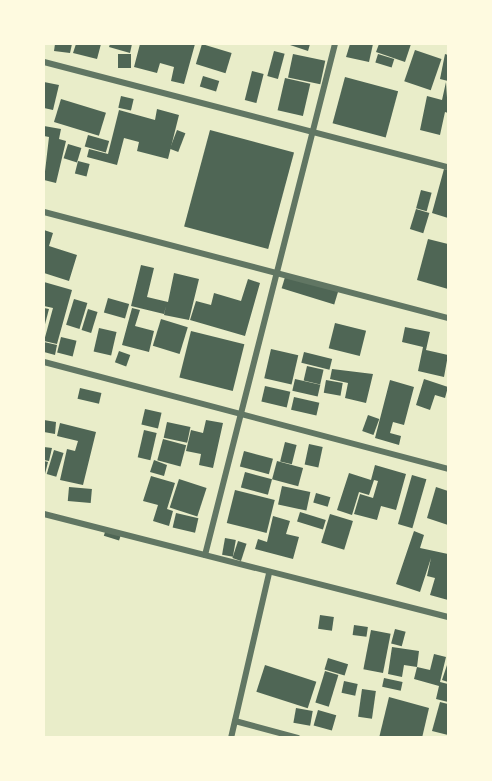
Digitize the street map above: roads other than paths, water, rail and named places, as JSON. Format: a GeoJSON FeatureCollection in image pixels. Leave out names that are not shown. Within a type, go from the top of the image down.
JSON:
{"type":"FeatureCollection","features":[{"type":"Feature","properties":{"kind":"street"},"geometry":{"type":"LineString","coordinates":[[205,555],[242,415],[276,271],[315,132],[335,44]]}},
{"type":"Feature","properties":{"kind":"street"},"geometry":{"type":"LineString","coordinates":[[44,62],[448,167]]}},
{"type":"Feature","properties":{"kind":"street"},"geometry":{"type":"LineString","coordinates":[[44,212],[276,271],[448,318]]}},
{"type":"Feature","properties":{"kind":"street"},"geometry":{"type":"LineString","coordinates":[[44,362],[448,469]]}},
{"type":"Feature","properties":{"kind":"street"},"geometry":{"type":"LineString","coordinates":[[44,514],[448,617]]}},
{"type":"Feature","properties":{"kind":"street"},"geometry":{"type":"LineString","coordinates":[[231,738],[269,573]]}},
{"type":"Feature","properties":{"kind":"street"},"geometry":{"type":"LineString","coordinates":[[235,721],[298,738]]}}]}
